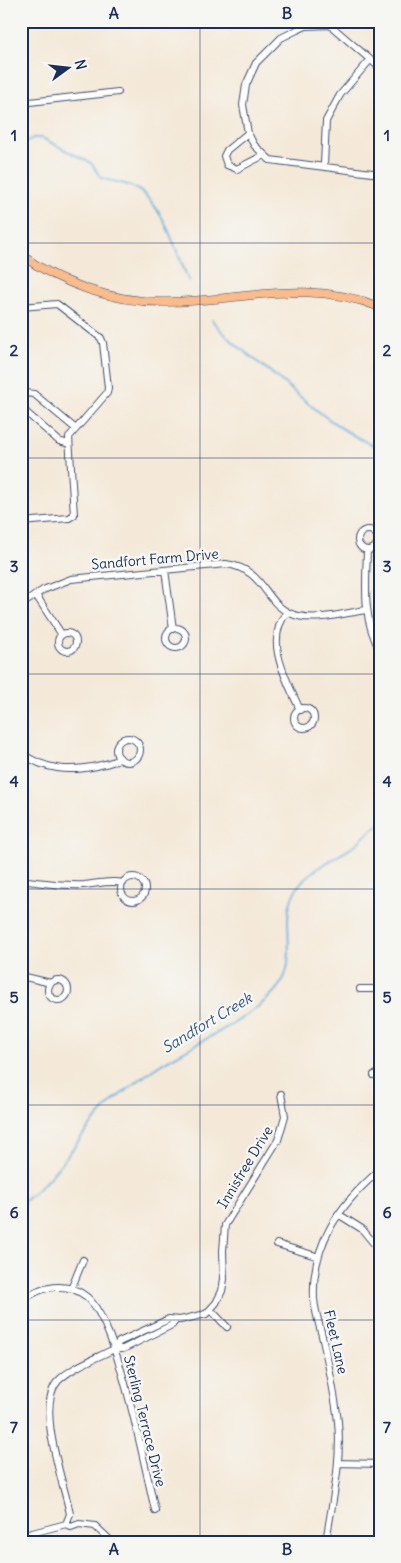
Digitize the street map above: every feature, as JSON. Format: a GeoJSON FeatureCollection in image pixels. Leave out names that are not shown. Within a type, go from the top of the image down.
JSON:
{"type":"FeatureCollection","features":[{"type":"Feature","properties":{"kind":"main road"},"geometry":{"type":"LineString","coordinates":[[21,254],[55,275],[84,288],[102,294],[142,301],[187,301],[297,290],[326,292],[380,307]]}},
{"type":"Feature","properties":{"kind":"street"},"geometry":{"type":"LineString","coordinates":[[380,68],[330,25],[325,23],[306,24],[281,38],[256,63],[246,85],[243,105],[248,133],[254,145],[270,160],[300,166],[324,166],[380,174]]}},
{"type":"Feature","properties":{"kind":"street"},"geometry":{"type":"LineString","coordinates":[[324,166],[326,121],[340,95],[370,60]]}},
{"type":"Feature","properties":{"kind":"street"},"geometry":{"type":"LineString","coordinates":[[21,103],[118,92]]}},
{"type":"Feature","properties":{"kind":"street"},"geometry":{"type":"LineString","coordinates":[[248,133],[227,150],[224,156],[227,165],[237,169],[264,155]]}},
{"type":"Feature","properties":{"kind":"street"},"geometry":{"type":"LineString","coordinates":[[21,307],[57,304],[101,338],[103,343],[106,393],[70,437],[74,515],[69,518],[21,522]]}},
{"type":"Feature","properties":{"kind":"street"},"geometry":{"type":"LineString","coordinates":[[21,396],[26,393],[34,394],[76,429]]}},
{"type":"Feature","properties":{"kind":"street"},"geometry":{"type":"LineString","coordinates":[[21,408],[59,441],[69,444]]}},
{"type":"Feature","properties":{"kind":"street"},"geometry":{"type":"LineString","coordinates":[[367,550],[366,610],[368,625],[380,650]]}},
{"type":"Feature","properties":{"kind":"street","name":"Sandfort Farm Drive"},"geometry":{"type":"LineString","coordinates":[[21,605],[56,583],[71,579],[218,565],[237,566],[256,576],[278,606],[287,612]]}},
{"type":"Feature","properties":{"kind":"street"},"geometry":{"type":"LineString","coordinates":[[164,570],[173,629]]}},
{"type":"Feature","properties":{"kind":"street"},"geometry":{"type":"LineString","coordinates":[[36,595],[62,635]]}},
{"type":"Feature","properties":{"kind":"street"},"geometry":{"type":"LineString","coordinates":[[300,710],[276,644],[279,624],[287,612],[311,618],[366,610]]}},
{"type":"Feature","properties":{"kind":"street"},"geometry":{"type":"LineString","coordinates":[[21,753],[38,763],[64,770],[81,769],[114,762],[120,758]]}},
{"type":"Feature","properties":{"kind":"street"},"geometry":{"type":"LineString","coordinates":[[21,880],[62,885],[112,881],[123,883]]}},
{"type":"Feature","properties":{"kind":"street"},"geometry":{"type":"LineString","coordinates":[[21,976],[51,982]]}},
{"type":"Feature","properties":{"kind":"street"},"geometry":{"type":"LineString","coordinates":[[360,989],[380,989]]}},
{"type":"Feature","properties":{"kind":"street","name":"Innisfree Drive"},"geometry":{"type":"LineString","coordinates":[[211,1310],[222,1291],[226,1226],[278,1140],[285,1116],[281,1094]]}},
{"type":"Feature","properties":{"kind":"street","name":"Fleet Lane"},"geometry":{"type":"LineString","coordinates":[[326,1542],[338,1463],[338,1423],[332,1380],[314,1300],[316,1256],[338,1214],[361,1186],[380,1170]]}},
{"type":"Feature","properties":{"kind":"street"},"geometry":{"type":"LineString","coordinates":[[338,1214],[362,1229],[380,1251]]}},
{"type":"Feature","properties":{"kind":"street"},"geometry":{"type":"LineString","coordinates":[[277,1244],[316,1256]]}},
{"type":"Feature","properties":{"kind":"street"},"geometry":{"type":"LineString","coordinates":[[21,1302],[38,1291],[51,1287],[72,1287],[83,1260]]}},
{"type":"Feature","properties":{"kind":"street","name":"Sterling Terrace Drive"},"geometry":{"type":"LineString","coordinates":[[72,1287],[88,1298],[95,1308],[114,1349],[126,1387],[155,1510]]}},
{"type":"Feature","properties":{"kind":"street"},"geometry":{"type":"LineString","coordinates":[[66,1524],[70,1514],[49,1422],[49,1398],[56,1383],[68,1372],[114,1349],[123,1349],[172,1325],[176,1320],[206,1314],[211,1310],[227,1327]]}},
{"type":"Feature","properties":{"kind":"street"},"geometry":{"type":"LineString","coordinates":[[338,1463],[380,1464]]}},
{"type":"Feature","properties":{"kind":"street"},"geometry":{"type":"LineString","coordinates":[[70,1514],[77,1518],[79,1524]]}},
{"type":"Feature","properties":{"kind":"street"},"geometry":{"type":"LineString","coordinates":[[21,1536],[66,1524],[71,1527],[79,1524],[95,1526],[112,1542]]}},
{"type":"Feature","properties":{"kind":"waterway"},"geometry":{"type":"LineString","coordinates":[[21,145],[33,138],[42,138],[91,163],[101,178],[131,186],[145,195],[154,205],[168,230],[189,281]]}},
{"type":"Feature","properties":{"kind":"waterway"},"geometry":{"type":"LineString","coordinates":[[212,320],[235,344],[326,418],[352,435],[380,448]]}},
{"type":"Feature","properties":{"kind":"waterway","name":"Sandfort Creek"},"geometry":{"type":"LineString","coordinates":[[21,1203],[48,1179],[94,1121],[120,1095],[174,1056],[244,1017],[273,993],[283,980],[288,966],[288,920],[293,894],[307,877],[352,847],[380,824]]}}]}
